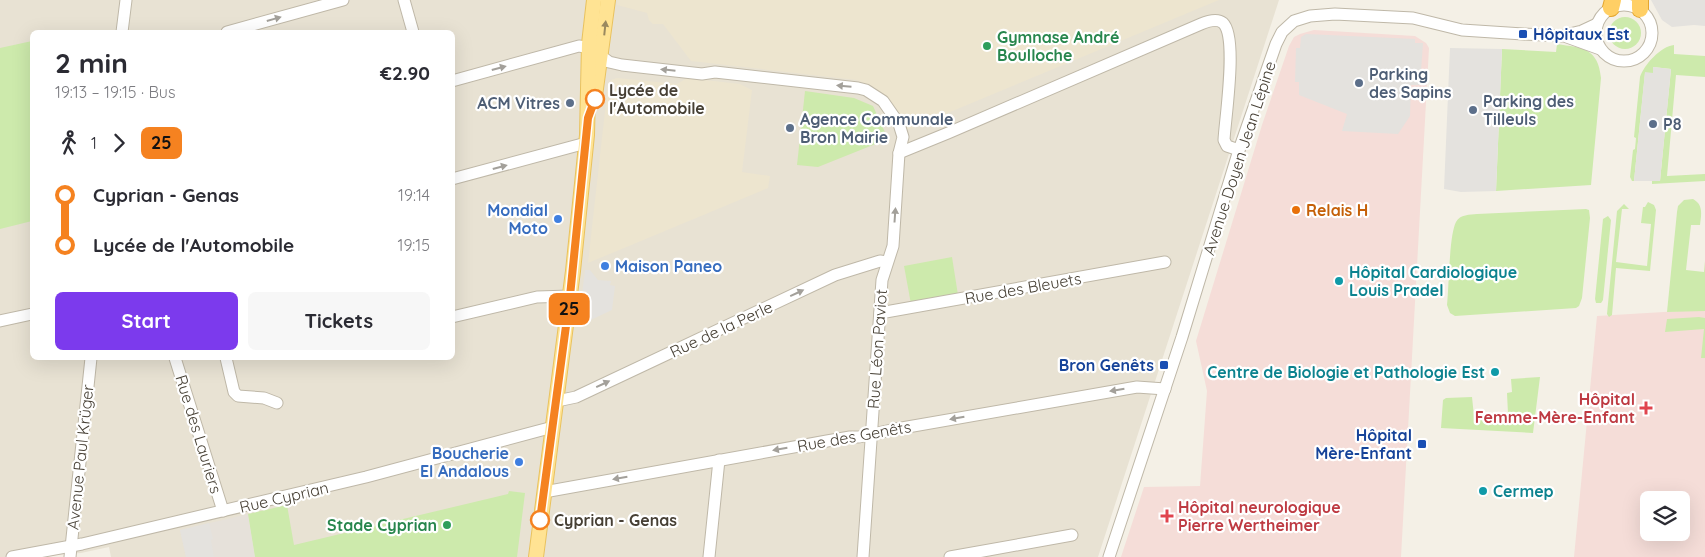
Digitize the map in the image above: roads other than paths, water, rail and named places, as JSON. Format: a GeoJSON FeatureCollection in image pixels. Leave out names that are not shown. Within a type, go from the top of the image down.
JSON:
{"type":"FeatureCollection","features":[{"type":"Feature","properties":{"kind":"main road"},"geometry":{"type":"LineString","coordinates":[[536,557],[570,296],[588,118],[595,99],[594,0]]}},
{"type":"Feature","properties":{"kind":"main road"},"geometry":{"type":"LineString","coordinates":[[596,53],[608,0]]}},
{"type":"Feature","properties":{"kind":"street"},"geometry":{"type":"LineString","coordinates":[[122,30],[126,0]]}},
{"type":"Feature","properties":{"kind":"street"},"geometry":{"type":"LineString","coordinates":[[234,30],[343,0]]}},
{"type":"Feature","properties":{"kind":"street"},"geometry":{"type":"LineString","coordinates":[[404,0],[412,30]]}},
{"type":"Feature","properties":{"kind":"street"},"geometry":{"type":"LineString","coordinates":[[1612,4],[1640,5],[1650,21],[1653,36],[1648,50],[1635,60],[1619,62],[1609,57],[1600,49],[1596,34],[1597,24],[1612,4]]}},
{"type":"Feature","properties":{"kind":"street","name":"Avenue Doyen Jean Lépine"},"geometry":{"type":"LineString","coordinates":[[1109,557],[1137,467],[1165,389],[1239,150],[1276,44],[1282,32],[1294,21],[1304,17],[1335,14],[1413,18],[1449,28],[1475,32],[1561,36],[1600,49]]}},
{"type":"Feature","properties":{"kind":"street"},"geometry":{"type":"LineString","coordinates":[[899,152],[948,134],[1201,24],[1215,20],[1221,21],[1226,26],[1229,40],[1230,73],[1224,140],[1227,146],[1239,150]]}},
{"type":"Feature","properties":{"kind":"street","name":"Avenue Doyen Jean Lépine"},"geometry":{"type":"LineString","coordinates":[[1561,36],[1582,31],[1597,24]]}},
{"type":"Feature","properties":{"kind":"street"},"geometry":{"type":"LineString","coordinates":[[455,80],[579,46],[596,53]]}},
{"type":"Feature","properties":{"kind":"street","name":"Rue Léon Paviot"},"geometry":{"type":"LineString","coordinates":[[596,53],[609,62],[622,65],[702,74],[715,72],[741,74],[866,90],[883,101],[899,124],[902,137],[899,152],[893,246],[886,262],[882,280],[863,557]]}},
{"type":"Feature","properties":{"kind":"street"},"geometry":{"type":"LineString","coordinates":[[455,179],[586,143]]}},
{"type":"Feature","properties":{"kind":"street","name":"Rue de la Perle"},"geometry":{"type":"LineString","coordinates":[[557,401],[576,397],[835,275],[880,261],[886,262]]}},
{"type":"Feature","properties":{"kind":"street","name":"Rue des Bleuets"},"geometry":{"type":"LineString","coordinates":[[880,313],[1166,262]]}},
{"type":"Feature","properties":{"kind":"street"},"geometry":{"type":"LineString","coordinates":[[455,316],[538,297],[570,296]]}},
{"type":"Feature","properties":{"kind":"street"},"geometry":{"type":"LineString","coordinates":[[0,321],[30,314]]}},
{"type":"Feature","properties":{"kind":"street","name":"Avenue Paul Krüger"},"geometry":{"type":"LineString","coordinates":[[70,552],[91,360]]}},
{"type":"Feature","properties":{"kind":"street","name":"Rue des Lauriers"},"geometry":{"type":"LineString","coordinates":[[176,360],[223,511]]}},
{"type":"Feature","properties":{"kind":"street"},"geometry":{"type":"LineString","coordinates":[[226,360],[234,392],[238,396],[264,398],[277,404]]}},
{"type":"Feature","properties":{"kind":"street","name":"Rue des Genêts"},"geometry":{"type":"LineString","coordinates":[[544,492],[1137,387],[1165,389]]}},
{"type":"Feature","properties":{"kind":"street","name":"Rue Cyprian"},"geometry":{"type":"LineString","coordinates":[[12,557],[70,552],[223,511],[366,477],[553,426]]}},
{"type":"Feature","properties":{"kind":"street"},"geometry":{"type":"LineString","coordinates":[[709,557],[719,460]]}},
{"type":"Feature","properties":{"kind":"street"},"geometry":{"type":"LineString","coordinates":[[950,557],[1002,552],[1072,534]]}},
{"type":"Feature","properties":{"kind":"place","name":"Hôpitaux Est"},"geometry":{"type":"Point","coordinates":[1523,34]}},
{"type":"Feature","properties":{"kind":"place","name":"Gymnase André Boulloche"},"geometry":{"type":"Point","coordinates":[987,46]}},
{"type":"Feature","properties":{"kind":"place","name":"Parking des Sapins"},"geometry":{"type":"Point","coordinates":[1359,83]}},
{"type":"Feature","properties":{"kind":"place","name":"Lycée de l'Automobile"},"geometry":{"type":"Point","coordinates":[595,99]}},
{"type":"Feature","properties":{"kind":"place","name":"ACM Vitres"},"geometry":{"type":"Point","coordinates":[570,103]}},
{"type":"Feature","properties":{"kind":"place","name":"Parking des Tilleuls"},"geometry":{"type":"Point","coordinates":[1473,110]}},
{"type":"Feature","properties":{"kind":"place","name":"P8"},"geometry":{"type":"Point","coordinates":[1653,124]}},
{"type":"Feature","properties":{"kind":"place","name":"Agence Communale Bron Mairie"},"geometry":{"type":"Point","coordinates":[790,128]}},
{"type":"Feature","properties":{"kind":"place","name":"Relais H"},"geometry":{"type":"Point","coordinates":[1296,210]}},
{"type":"Feature","properties":{"kind":"place","name":"Mondial Moto"},"geometry":{"type":"Point","coordinates":[558,219]}},
{"type":"Feature","properties":{"kind":"place","name":"Maison Paneo"},"geometry":{"type":"Point","coordinates":[605,266]}},
{"type":"Feature","properties":{"kind":"place","name":"Hôpital Cardiologique Louis Pradel"},"geometry":{"type":"Point","coordinates":[1339,281]}},
{"type":"Feature","properties":{"kind":"place","name":"Bron Genêts"},"geometry":{"type":"Point","coordinates":[1164,365]}},
{"type":"Feature","properties":{"kind":"place","name":"Centre de Biologie et Pathologie Est"},"geometry":{"type":"Point","coordinates":[1495,372]}},
{"type":"Feature","properties":{"kind":"place","name":"Hôpital Femme-Mère-Enfant"},"geometry":{"type":"Point","coordinates":[1646,408]}},
{"type":"Feature","properties":{"kind":"place","name":"Hôpital Mère-Enfant"},"geometry":{"type":"Point","coordinates":[1422,444]}},
{"type":"Feature","properties":{"kind":"place","name":"Boucherie El Andalous"},"geometry":{"type":"Point","coordinates":[519,462]}},
{"type":"Feature","properties":{"kind":"place","name":"Cermep"},"geometry":{"type":"Point","coordinates":[1483,491]}},
{"type":"Feature","properties":{"kind":"place","name":"Hôpital neurologique Pierre Wertheimer"},"geometry":{"type":"Point","coordinates":[1167,516]}},
{"type":"Feature","properties":{"kind":"place","name":"Cyprian - Genas"},"geometry":{"type":"Point","coordinates":[540,520]}},
{"type":"Feature","properties":{"kind":"place","name":"Stade Cyprian"},"geometry":{"type":"Point","coordinates":[447,525]}}]}
